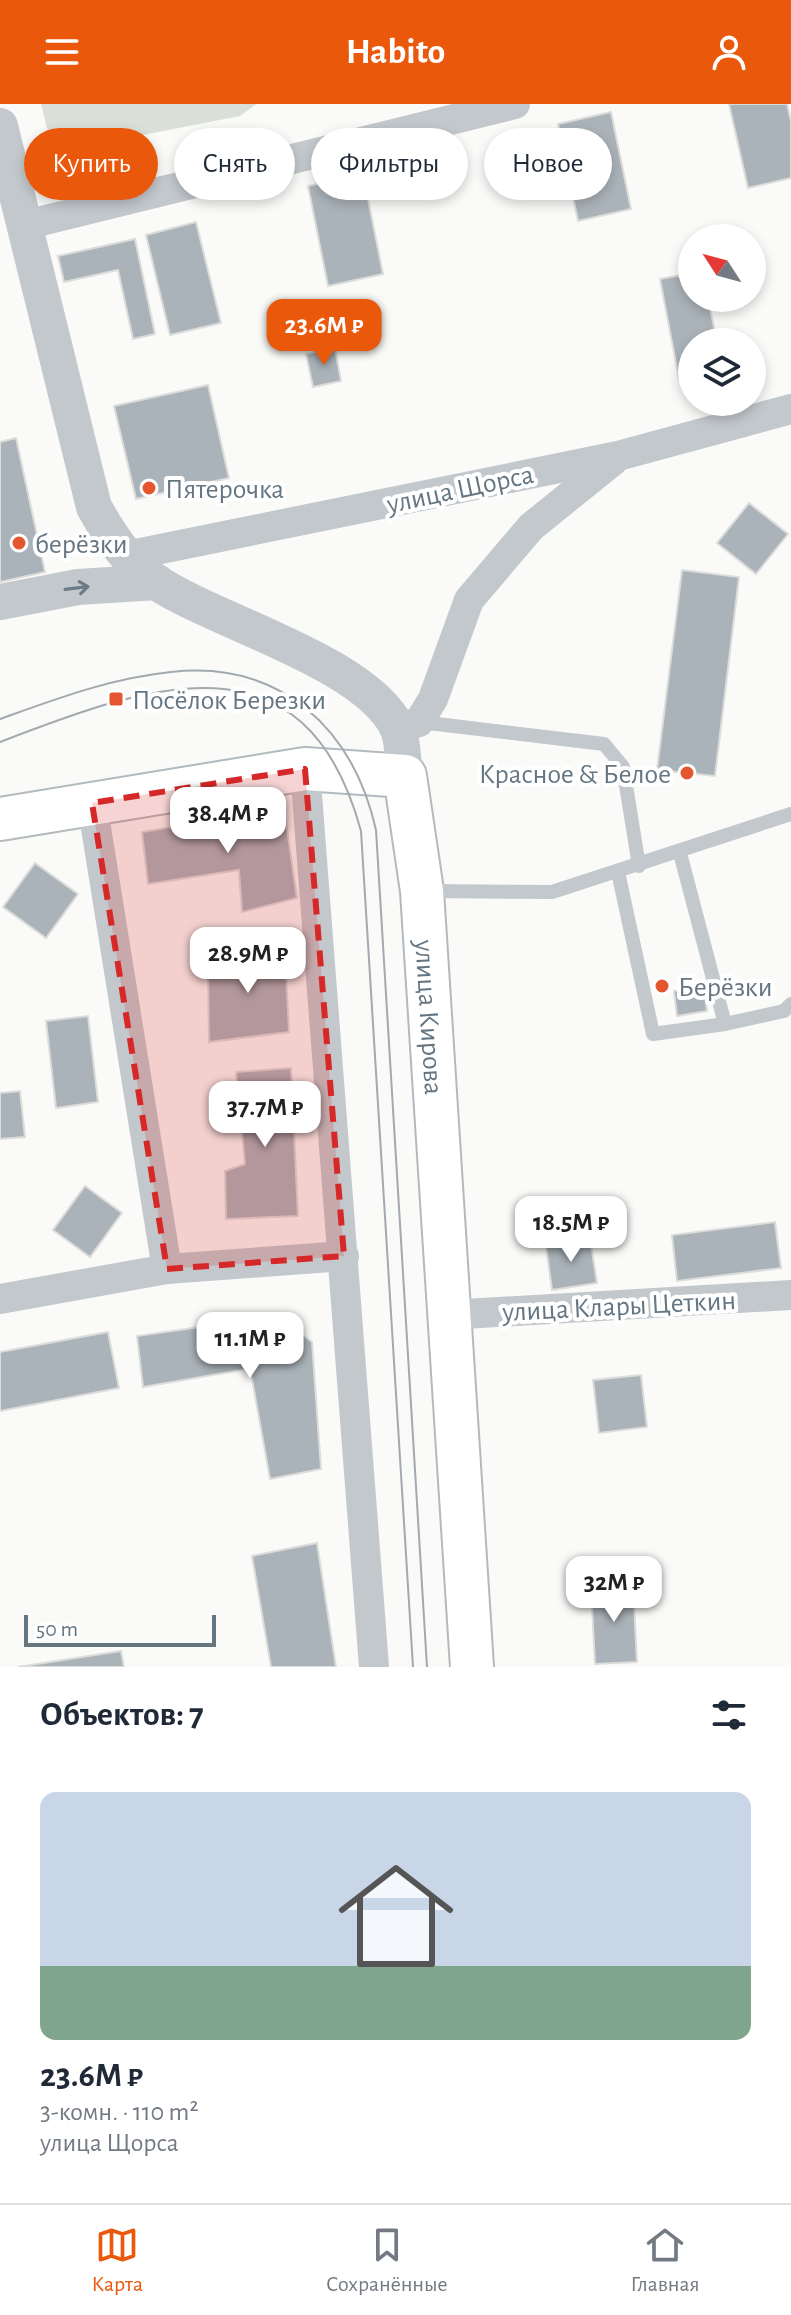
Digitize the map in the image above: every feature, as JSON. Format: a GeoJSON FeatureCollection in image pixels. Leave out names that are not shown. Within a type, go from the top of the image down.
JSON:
{"type":"FeatureCollection","features":[{"type":"Feature","properties":{"kind":"main road"},"geometry":{"type":"LineString","coordinates":[[0,819],[305,769],[405,776]]}},
{"type":"Feature","properties":{"kind":"main road","name":"улица Кирова"},"geometry":{"type":"LineString","coordinates":[[405,776],[422,891],[472,1667]]}},
{"type":"Feature","properties":{"kind":"street"},"geometry":{"type":"LineString","coordinates":[[25,225],[515,104]]}},
{"type":"Feature","properties":{"kind":"street"},"geometry":{"type":"LineString","coordinates":[[0,126],[94,507],[126,556],[157,582],[328,666],[408,725]]}},
{"type":"Feature","properties":{"kind":"street","name":"улица Щорса"},"geometry":{"type":"LineString","coordinates":[[126,556],[618,456],[791,409]]}},
{"type":"Feature","properties":{"kind":"street"},"geometry":{"type":"LineString","coordinates":[[405,776],[408,725],[433,699],[469,600],[531,527],[618,456]]}},
{"type":"Feature","properties":{"kind":"street"},"geometry":{"type":"LineString","coordinates":[[0,602],[78,587],[157,582]]}},
{"type":"Feature","properties":{"kind":"street"},"geometry":{"type":"LineString","coordinates":[[305,769],[374,1667]]}},
{"type":"Feature","properties":{"kind":"street"},"geometry":{"type":"LineString","coordinates":[[92,803],[167,1269]]}},
{"type":"Feature","properties":{"kind":"street"},"geometry":{"type":"LineString","coordinates":[[0,1299],[167,1269],[344,1256]]}},
{"type":"Feature","properties":{"kind":"street","name":"улица Клары Цеткин"},"geometry":{"type":"LineString","coordinates":[[447,1315],[791,1295]]}},
{"type":"Feature","properties":{"kind":"lane"},"geometry":{"type":"LineString","coordinates":[[408,725],[604,744],[623,767],[639,866]]}},
{"type":"Feature","properties":{"kind":"lane"},"geometry":{"type":"LineString","coordinates":[[422,891],[552,892],[680,853],[791,814]]}},
{"type":"Feature","properties":{"kind":"lane"},"geometry":{"type":"LineString","coordinates":[[680,853],[725,1024]]}},
{"type":"Feature","properties":{"kind":"lane"},"geometry":{"type":"LineString","coordinates":[[618,872],[653,1034],[725,1024],[784,1011],[791,1004]]}},
{"type":"Feature","properties":{"kind":"highlighted area"},"geometry":{"type":"Polygon","coordinates":[[[305,769],[344,1256],[167,1269],[92,803],[305,769]]]}},
{"type":"Feature","properties":{"kind":"shaded area"},"geometry":{"type":"Polygon","coordinates":[[[41,104],[256,104],[240,116],[158,132],[158,128],[47,128],[41,104]]]}},
{"type":"Feature","properties":{"kind":"building"},"geometry":{"type":"Polygon","coordinates":[[[729,104],[787,104],[791,121],[791,178],[748,188],[729,104]]]}},
{"type":"Feature","properties":{"kind":"building"},"geometry":{"type":"Polygon","coordinates":[[[611,112],[631,209],[578,221],[574,200],[612,200],[612,128],[559,128],[558,124],[611,112]]]}},
{"type":"Feature","properties":{"kind":"building"},"geometry":{"type":"Polygon","coordinates":[[[311,185],[311,200],[368,200],[383,274],[328,286],[308,186],[311,185]]]}},
{"type":"Feature","properties":{"kind":"building"},"geometry":{"type":"Polygon","coordinates":[[[196,222],[221,323],[170,335],[146,235],[196,222]]]}},
{"type":"Feature","properties":{"kind":"building"},"geometry":{"type":"Polygon","coordinates":[[[135,239],[155,334],[133,339],[118,270],[64,282],[58,256],[135,239]]]}},
{"type":"Feature","properties":{"kind":"building"},"geometry":{"type":"Polygon","coordinates":[[[678,276],[678,312],[711,312],[714,328],[678,328],[678,374],[660,279],[678,276]]]}},
{"type":"Feature","properties":{"kind":"building"},"geometry":{"type":"Polygon","coordinates":[[[335,348],[341,381],[313,387],[306,354],[335,348]]]}},
{"type":"Feature","properties":{"kind":"building"},"geometry":{"type":"Polygon","coordinates":[[[208,385],[229,478],[136,499],[114,406],[208,385]]]}},
{"type":"Feature","properties":{"kind":"building"},"geometry":{"type":"Polygon","coordinates":[[[16,438],[45,572],[0,582],[0,442],[16,438]]]}},
{"type":"Feature","properties":{"kind":"building"},"geometry":{"type":"Polygon","coordinates":[[[749,503],[788,534],[756,574],[717,543],[749,503]]]}},
{"type":"Feature","properties":{"kind":"building"},"geometry":{"type":"Polygon","coordinates":[[[682,570],[739,577],[715,776],[657,770],[682,570]]]}},
{"type":"Feature","properties":{"kind":"building"},"geometry":{"type":"Polygon","coordinates":[[[284,808],[297,898],[242,912],[239,870],[148,884],[142,832],[284,808]]]}},
{"type":"Feature","properties":{"kind":"building"},"geometry":{"type":"Polygon","coordinates":[[[35,863],[78,894],[46,938],[3,907],[35,863]]]}},
{"type":"Feature","properties":{"kind":"building"},"geometry":{"type":"Polygon","coordinates":[[[232,950],[285,952],[289,1032],[209,1042],[208,966],[232,950]]]}},
{"type":"Feature","properties":{"kind":"building"},"geometry":{"type":"Polygon","coordinates":[[[704,987],[707,1011],[677,1016],[674,991],[704,987]]]}},
{"type":"Feature","properties":{"kind":"building"},"geometry":{"type":"Polygon","coordinates":[[[88,1016],[98,1102],[56,1108],[46,1021],[88,1016]]]}},
{"type":"Feature","properties":{"kind":"building"},"geometry":{"type":"Polygon","coordinates":[[[291,1068],[298,1216],[226,1219],[225,1171],[245,1164],[236,1072],[291,1068]]]}},
{"type":"Feature","properties":{"kind":"building"},"geometry":{"type":"Polygon","coordinates":[[[20,1091],[25,1137],[0,1139],[0,1093],[20,1091]]]}},
{"type":"Feature","properties":{"kind":"building"},"geometry":{"type":"Polygon","coordinates":[[[85,1186],[122,1213],[90,1257],[53,1230],[85,1186]]]}},
{"type":"Feature","properties":{"kind":"building"},"geometry":{"type":"Polygon","coordinates":[[[775,1222],[781,1268],[677,1281],[672,1235],[775,1222]]]}},
{"type":"Feature","properties":{"kind":"building"},"geometry":{"type":"Polygon","coordinates":[[[590,1238],[597,1283],[552,1290],[546,1246],[590,1238]]]}},
{"type":"Feature","properties":{"kind":"building"},"geometry":{"type":"Polygon","coordinates":[[[276,1316],[312,1342],[321,1469],[270,1479],[252,1379],[247,1369],[143,1387],[137,1336],[276,1316]]]}},
{"type":"Feature","properties":{"kind":"building"},"geometry":{"type":"Polygon","coordinates":[[[108,1332],[119,1388],[0,1411],[0,1352],[108,1332]]]}},
{"type":"Feature","properties":{"kind":"building"},"geometry":{"type":"Polygon","coordinates":[[[641,1375],[647,1427],[599,1433],[593,1380],[641,1375]]]}},
{"type":"Feature","properties":{"kind":"building"},"geometry":{"type":"Polygon","coordinates":[[[317,1543],[336,1667],[271,1667],[252,1556],[317,1543]]]}},
{"type":"Feature","properties":{"kind":"building"},"geometry":{"type":"Polygon","coordinates":[[[633,1584],[637,1662],[595,1664],[591,1587],[633,1584]]]}},
{"type":"Feature","properties":{"kind":"building"},"geometry":{"type":"Polygon","coordinates":[[[121,1651],[124,1667],[18,1667],[121,1651]]]}},
{"type":"Feature","properties":{"kind":"tram line"},"geometry":{"type":"LineString","coordinates":[[0,719],[84,690],[149,675],[210,671],[246,677],[278,690],[306,708],[330,732],[350,761],[365,793],[376,830],[427,1667]]}},
{"type":"Feature","properties":{"kind":"tram line"},"geometry":{"type":"LineString","coordinates":[[0,742],[111,703],[164,691],[215,688],[261,698],[302,723],[335,766],[361,831],[413,1667]]}},
{"type":"Feature","properties":{"kind":"place","name":"Пятерочка"},"geometry":{"type":"Point","coordinates":[149,488]}},
{"type":"Feature","properties":{"kind":"place","name":"берёзки"},"geometry":{"type":"Point","coordinates":[19,543]}},
{"type":"Feature","properties":{"kind":"place","name":"Посёлок Березки"},"geometry":{"type":"Point","coordinates":[116,699]}},
{"type":"Feature","properties":{"kind":"place","name":"Красное & Белое"},"geometry":{"type":"Point","coordinates":[687,773]}},
{"type":"Feature","properties":{"kind":"place","name":"Берёзки"},"geometry":{"type":"Point","coordinates":[662,986]}}]}
